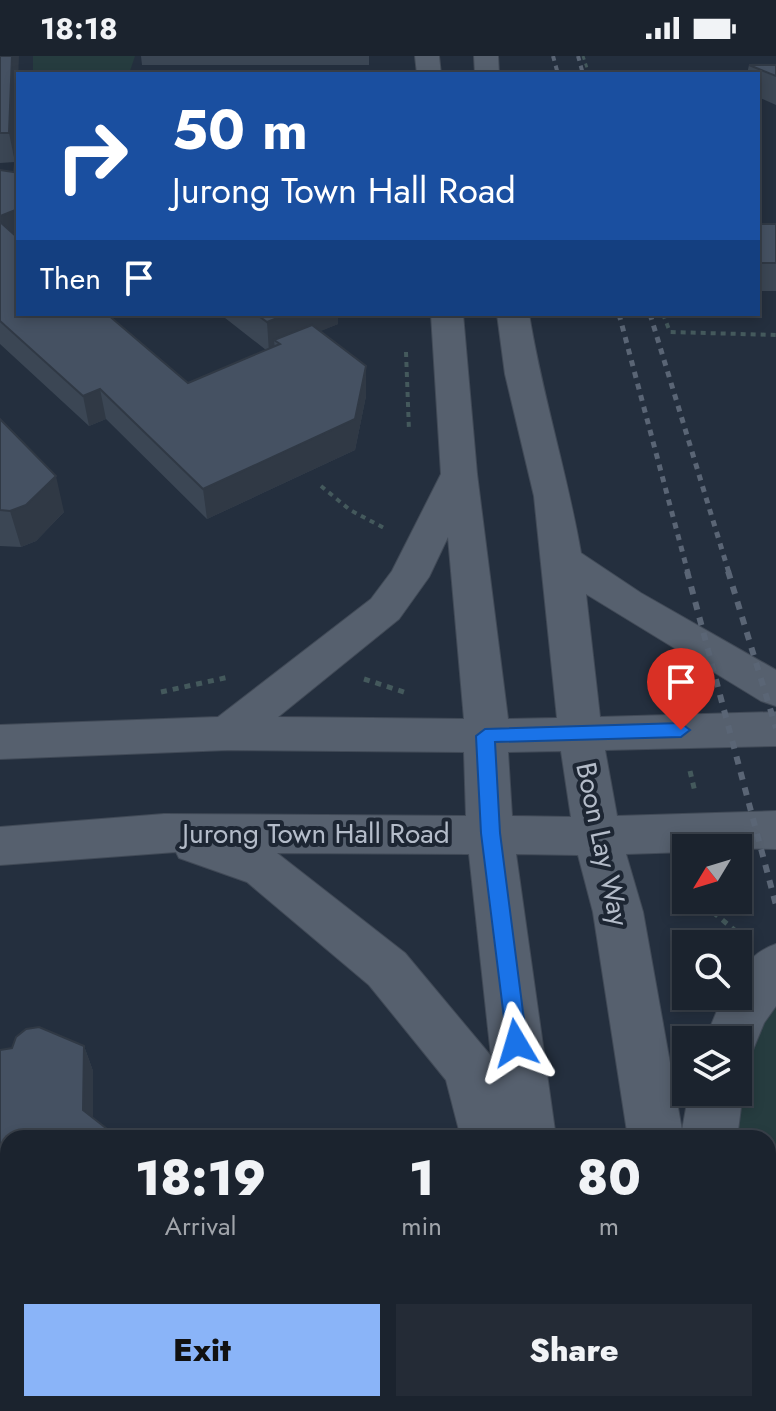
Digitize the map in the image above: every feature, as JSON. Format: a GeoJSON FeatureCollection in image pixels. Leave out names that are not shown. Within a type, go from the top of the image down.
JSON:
{"type":"FeatureCollection","features":[{"type":"Feature","properties":{"kind":"main road"},"geometry":{"type":"LineString","coordinates":[[447,316],[459,474],[487,703],[485,736],[490,833],[527,1130]]}},
{"type":"Feature","properties":{"kind":"main road","name":"Boon Lay Way"},"geometry":{"type":"LineString","coordinates":[[513,316],[522,374],[553,496],[563,559],[580,734],[597,836],[618,912],[655,1130]]}},
{"type":"Feature","properties":{"kind":"main road"},"geometry":{"type":"LineString","coordinates":[[228,733],[318,665],[385,609],[409,577],[459,474]]}},
{"type":"Feature","properties":{"kind":"main road"},"geometry":{"type":"LineString","coordinates":[[563,559],[627,603],[776,690]]}},
{"type":"Feature","properties":{"kind":"main road"},"geometry":{"type":"LineString","coordinates":[[0,742],[228,733],[485,736],[776,729]]}},
{"type":"Feature","properties":{"kind":"main road","name":"Jurong Town Hall Road"},"geometry":{"type":"LineString","coordinates":[[0,846],[164,833],[597,836],[776,830]]}},
{"type":"Feature","properties":{"kind":"main road"},"geometry":{"type":"LineString","coordinates":[[164,833],[264,868],[387,969],[470,1069],[487,1130]]}},
{"type":"Feature","properties":{"kind":"main road"},"geometry":{"type":"LineString","coordinates":[[737,1026],[743,1010],[776,966]]}},
{"type":"Feature","properties":{"kind":"main road"},"geometry":{"type":"LineString","coordinates":[[710,1130],[714,1106]]}},
{"type":"Feature","properties":{"kind":"path"},"geometry":{"type":"LineString","coordinates":[[664,316],[670,332],[776,335]]}},
{"type":"Feature","properties":{"kind":"path"},"geometry":{"type":"LineString","coordinates":[[406,343],[409,431]]}},
{"type":"Feature","properties":{"kind":"path"},"geometry":{"type":"LineString","coordinates":[[321,486],[350,510],[386,529]]}},
{"type":"Feature","properties":{"kind":"path"},"geometry":{"type":"LineString","coordinates":[[318,665],[411,694]]}},
{"type":"Feature","properties":{"kind":"path"},"geometry":{"type":"LineString","coordinates":[[157,693],[239,674]]}},
{"type":"Feature","properties":{"kind":"green space"},"geometry":{"type":"Polygon","coordinates":[[[33,56],[135,56],[130,72],[33,72],[33,56]]]}},
{"type":"Feature","properties":{"kind":"green space"},"geometry":{"type":"Polygon","coordinates":[[[776,966],[776,1130],[714,1130],[729,1106],[752,1106],[752,1026],[745,1026],[776,966]]]}},
{"type":"Feature","properties":{"kind":"building"},"geometry":{"type":"Polygon","coordinates":[[[0,56],[12,56],[9,133],[0,133],[0,56]]]}},
{"type":"Feature","properties":{"kind":"building"},"geometry":{"type":"Polygon","coordinates":[[[749,65],[776,65],[776,76],[749,65]]]}},
{"type":"Feature","properties":{"kind":"building"},"geometry":{"type":"Polygon","coordinates":[[[15,164],[16,210],[0,216],[0,170],[14,172],[15,164]]]}},
{"type":"Feature","properties":{"kind":"building"},"geometry":{"type":"Polygon","coordinates":[[[0,222],[16,236],[16,316],[109,316],[188,383],[280,344],[274,340],[312,325],[366,366],[355,419],[203,489],[100,389],[83,396],[0,321],[0,222]]]}},
{"type":"Feature","properties":{"kind":"building"},"geometry":{"type":"Polygon","coordinates":[[[760,224],[776,224],[776,263],[760,263],[760,224]]]}},
{"type":"Feature","properties":{"kind":"building"},"geometry":{"type":"Polygon","coordinates":[[[259,316],[283,316],[267,322],[259,316]]]}},
{"type":"Feature","properties":{"kind":"building"},"geometry":{"type":"Polygon","coordinates":[[[0,419],[56,476],[26,505],[10,511],[0,510],[0,419]]]}},
{"type":"Feature","properties":{"kind":"building"},"geometry":{"type":"Polygon","coordinates":[[[39,1027],[84,1046],[83,1110],[108,1130],[0,1130],[0,1050],[12,1048],[16,1037],[26,1029],[39,1027]]]}},
{"type":"Feature","properties":{"kind":"railway"},"geometry":{"type":"LineString","coordinates":[[553,56],[557,72]]}},
{"type":"Feature","properties":{"kind":"railway"},"geometry":{"type":"LineString","coordinates":[[578,56],[582,72]]}},
{"type":"Feature","properties":{"kind":"railway"},"geometry":{"type":"LineString","coordinates":[[620,316],[688,573]]}},
{"type":"Feature","properties":{"kind":"railway"},"geometry":{"type":"LineString","coordinates":[[651,316],[729,573]]}},
{"type":"Feature","properties":{"kind":"railway"},"geometry":{"type":"LineString","coordinates":[[687,571],[776,905]]}},
{"type":"Feature","properties":{"kind":"railway"},"geometry":{"type":"LineString","coordinates":[[728,571],[776,728]]}},
{"type":"Feature","properties":{"kind":"route"},"geometry":{"type":"LineString","coordinates":[[516,1043],[490,833],[485,736],[681,730]]}}]}
